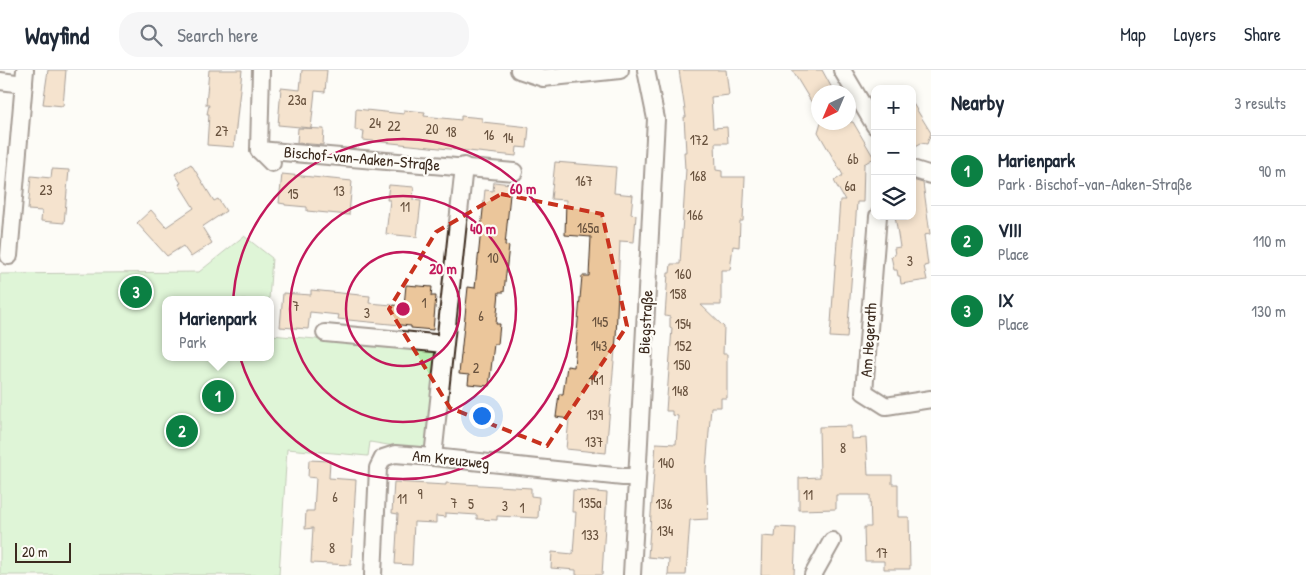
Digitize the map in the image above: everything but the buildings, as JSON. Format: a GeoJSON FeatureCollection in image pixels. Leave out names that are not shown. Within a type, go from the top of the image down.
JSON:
{"type":"FeatureCollection","features":[{"type":"Feature","properties":{"kind":"street"},"geometry":{"type":"LineString","coordinates":[[261,70],[259,150],[272,163]]}},
{"type":"Feature","properties":{"kind":"street"},"geometry":{"type":"LineString","coordinates":[[519,70],[543,78],[620,70]]}},
{"type":"Feature","properties":{"kind":"street","name":"Biegstraße"},"geometry":{"type":"LineString","coordinates":[[632,575],[656,119],[646,70]]}},
{"type":"Feature","properties":{"kind":"street"},"geometry":{"type":"LineString","coordinates":[[842,70],[871,119]]}},
{"type":"Feature","properties":{"kind":"street"},"geometry":{"type":"LineString","coordinates":[[0,81],[25,77],[9,256]]}},
{"type":"Feature","properties":{"kind":"street","name":"Bischof-van-Aaken-Straße"},"geometry":{"type":"LineString","coordinates":[[259,150],[464,166],[514,172]]}},
{"type":"Feature","properties":{"kind":"street","name":"Bischof-van-Aaken-Straße"},"geometry":{"type":"LineString","coordinates":[[433,457],[464,166]]}},
{"type":"Feature","properties":{"kind":"street"},"geometry":{"type":"LineString","coordinates":[[916,170],[931,175]]}},
{"type":"Feature","properties":{"kind":"street","name":"Am Hegerath"},"geometry":{"type":"LineString","coordinates":[[878,220],[864,392],[886,406],[931,399]]}},
{"type":"Feature","properties":{"kind":"street"},"geometry":{"type":"LineString","coordinates":[[325,333],[445,344]]}},
{"type":"Feature","properties":{"kind":"street","name":"Am Kreuzweg"},"geometry":{"type":"LineString","coordinates":[[373,575],[378,468],[383,458],[395,454],[636,477]]}},
{"type":"Feature","properties":{"kind":"street"},"geometry":{"type":"LineString","coordinates":[[813,575],[832,541]]}},
{"type":"Feature","properties":{"kind":"highlighted area"},"geometry":{"type":"Polygon","coordinates":[[[501,194],[602,214],[627,326],[547,446],[450,408],[389,309],[436,232],[501,194]]]}},
{"type":"Feature","properties":{"kind":"green space"},"geometry":{"type":"Polygon","coordinates":[[[244,236],[272,258],[269,296],[162,296],[162,361],[274,361],[274,335],[439,350],[431,452],[370,442],[368,456],[287,449],[279,575],[0,575],[0,274],[199,272],[244,236]]]}},
{"type":"Feature","properties":{"kind":"place","name":"IX"},"geometry":{"type":"Point","coordinates":[136,292]}},
{"type":"Feature","properties":{"kind":"place","name":"Marienpark"},"geometry":{"type":"Point","coordinates":[218,396]}},
{"type":"Feature","properties":{"kind":"place","name":"VIII"},"geometry":{"type":"Point","coordinates":[182,431]}}]}
